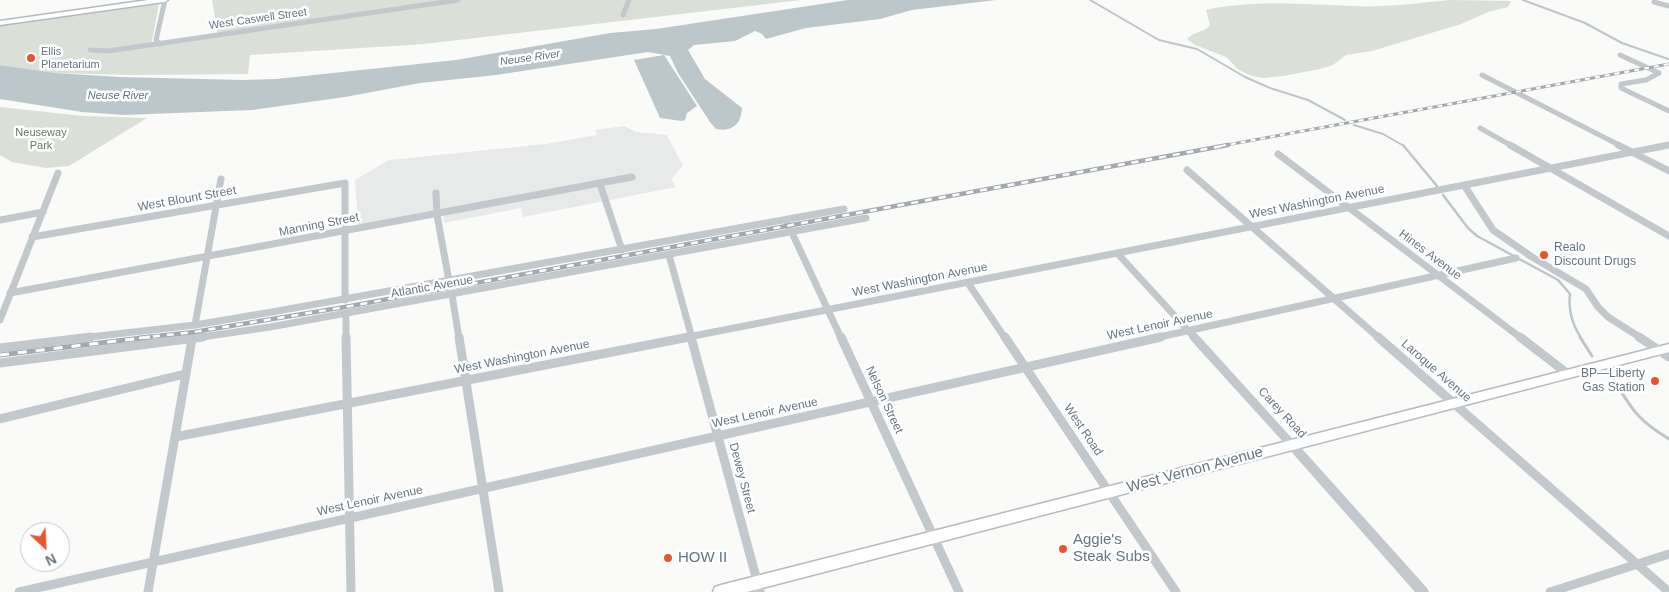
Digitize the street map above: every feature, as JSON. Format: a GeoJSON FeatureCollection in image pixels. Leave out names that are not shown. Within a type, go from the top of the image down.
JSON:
{"type":"FeatureCollection","features":[{"type":"Feature","properties":{"kind":"highway"},"geometry":{"type":"LineString","coordinates":[[0,23],[165,0]]}},
{"type":"Feature","properties":{"kind":"main road","name":"West Vernon Avenue"},"geometry":{"type":"LineString","coordinates":[[721,592],[759,588],[934,538],[1110,492],[1568,374],[1666,352]]}},
{"type":"Feature","properties":{"kind":"street"},"geometry":{"type":"LineString","coordinates":[[160,44],[156,40],[165,0]]}},
{"type":"Feature","properties":{"kind":"street","name":"West Caswell Street"},"geometry":{"type":"LineString","coordinates":[[90,50],[108,51],[160,44],[458,0]]}},
{"type":"Feature","properties":{"kind":"street"},"geometry":{"type":"LineString","coordinates":[[623,15],[629,0]]}},
{"type":"Feature","properties":{"kind":"street"},"geometry":{"type":"LineString","coordinates":[[1654,2],[1669,6]]}},
{"type":"Feature","properties":{"kind":"street"},"geometry":{"type":"LineString","coordinates":[[1620,55],[1659,73],[1646,80],[1621,84],[1620,88],[1669,110]]}},
{"type":"Feature","properties":{"kind":"street"},"geometry":{"type":"LineString","coordinates":[[1482,75],[1669,170]]}},
{"type":"Feature","properties":{"kind":"street"},"geometry":{"type":"LineString","coordinates":[[1480,128],[1669,236]]}},
{"type":"Feature","properties":{"kind":"street","name":"West Washington Avenue"},"geometry":{"type":"LineString","coordinates":[[175,437],[1253,228],[1669,145]]}},
{"type":"Feature","properties":{"kind":"street","name":"Hines Avenue"},"geometry":{"type":"LineString","coordinates":[[1278,154],[1568,374]]}},
{"type":"Feature","properties":{"kind":"street","name":"Laroque Avenue"},"geometry":{"type":"LineString","coordinates":[[1186,170],[1336,299],[1669,592]]}},
{"type":"Feature","properties":{"kind":"street"},"geometry":{"type":"LineString","coordinates":[[0,320],[58,173]]}},
{"type":"Feature","properties":{"kind":"street","name":"Manning Street"},"geometry":{"type":"LineString","coordinates":[[10,293],[437,215],[632,177]]}},
{"type":"Feature","properties":{"kind":"street"},"geometry":{"type":"LineString","coordinates":[[195,324],[221,179]]}},
{"type":"Feature","properties":{"kind":"street","name":"West Blount Street"},"geometry":{"type":"LineString","coordinates":[[32,237],[345,183],[345,231]]}},
{"type":"Feature","properties":{"kind":"street"},"geometry":{"type":"LineString","coordinates":[[600,184],[622,250]]}},
{"type":"Feature","properties":{"kind":"street"},"geometry":{"type":"LineString","coordinates":[[1464,185],[1493,230],[1532,257],[1586,289],[1598,307],[1608,317],[1666,352]]}},
{"type":"Feature","properties":{"kind":"street"},"geometry":{"type":"LineString","coordinates":[[436,193],[437,215],[449,281]]}},
{"type":"Feature","properties":{"kind":"street","name":"Atlantic Avenue"},"geometry":{"type":"LineString","coordinates":[[0,348],[195,324],[345,300],[844,209]]}},
{"type":"Feature","properties":{"kind":"street"},"geometry":{"type":"LineString","coordinates":[[0,220],[43,212]]}},
{"type":"Feature","properties":{"kind":"street","name":"Atlantic Avenue"},"geometry":{"type":"LineString","coordinates":[[0,363],[192,339],[346,314],[866,218]]}},
{"type":"Feature","properties":{"kind":"street","name":"Nelson Street"},"geometry":{"type":"LineString","coordinates":[[786,220],[959,592]]}},
{"type":"Feature","properties":{"kind":"street"},"geometry":{"type":"LineString","coordinates":[[345,231],[345,300]]}},
{"type":"Feature","properties":{"kind":"street","name":"Carey Road"},"geometry":{"type":"LineString","coordinates":[[1118,254],[1423,592]]}},
{"type":"Feature","properties":{"kind":"street","name":"Dewey Street"},"geometry":{"type":"LineString","coordinates":[[669,255],[759,588]]}},
{"type":"Feature","properties":{"kind":"street","name":"West Lenoir Avenue"},"geometry":{"type":"LineString","coordinates":[[19,592],[1516,258]]}},
{"type":"Feature","properties":{"kind":"street","name":"West Road"},"geometry":{"type":"LineString","coordinates":[[968,283],[1176,592]]}},
{"type":"Feature","properties":{"kind":"street"},"geometry":{"type":"LineString","coordinates":[[452,295],[499,592]]}},
{"type":"Feature","properties":{"kind":"street"},"geometry":{"type":"LineString","coordinates":[[346,314],[351,592]]}},
{"type":"Feature","properties":{"kind":"street"},"geometry":{"type":"LineString","coordinates":[[148,592],[192,339]]}},
{"type":"Feature","properties":{"kind":"street"},"geometry":{"type":"LineString","coordinates":[[0,419],[185,374]]}},
{"type":"Feature","properties":{"kind":"street"},"geometry":{"type":"LineString","coordinates":[[1550,592],[1669,554]]}},
{"type":"Feature","properties":{"kind":"shaded area"},"geometry":{"type":"Polygon","coordinates":[[[624,126],[636,132],[667,135],[683,166],[671,179],[676,187],[523,217],[521,208],[444,223],[443,212],[358,225],[355,180],[389,160],[546,144],[597,135],[595,130],[624,126]]]}},
{"type":"Feature","properties":{"kind":"green space"},"geometry":{"type":"Polygon","coordinates":[[[212,0],[801,0],[424,44],[250,55],[248,74],[134,75],[56,73],[0,65],[0,26],[159,4],[151,46],[218,36],[212,0]]]}},
{"type":"Feature","properties":{"kind":"green space"},"geometry":{"type":"Polygon","coordinates":[[[1450,0],[1511,1],[1508,7],[1488,12],[1461,24],[1372,51],[1346,55],[1333,65],[1320,69],[1283,76],[1263,78],[1252,76],[1239,70],[1226,57],[1195,45],[1187,39],[1210,25],[1206,10],[1221,7],[1258,4],[1375,6],[1450,0]]]}},
{"type":"Feature","properties":{"kind":"green space","name":"Neuseway Park"},"geometry":{"type":"Polygon","coordinates":[[[0,107],[83,116],[147,118],[69,166],[46,168],[12,162],[0,155],[0,107]]]}},
{"type":"Feature","properties":{"kind":"water","name":"Neuse River"},"geometry":{"type":"Polygon","coordinates":[[[848,0],[996,0],[912,10],[880,19],[806,28],[766,39],[762,34],[755,31],[735,41],[694,45],[688,50],[705,79],[742,108],[738,123],[731,128],[722,130],[716,129],[710,122],[678,73],[670,56],[648,52],[496,75],[420,83],[345,97],[252,110],[124,115],[82,112],[0,99],[0,65],[56,73],[119,77],[276,79],[456,60],[610,33],[656,29],[848,0]]]}},
{"type":"Feature","properties":{"kind":"water"},"geometry":{"type":"Polygon","coordinates":[[[664,55],[697,106],[687,113],[685,120],[682,121],[660,118],[634,60],[664,55]]]}},
{"type":"Feature","properties":{"kind":"waterway"},"geometry":{"type":"LineString","coordinates":[[1090,0],[1159,40],[1197,49],[1245,77],[1270,88],[1308,100],[1345,120]]}},
{"type":"Feature","properties":{"kind":"waterway"},"geometry":{"type":"LineString","coordinates":[[1523,0],[1585,23],[1622,43],[1668,59]]}},
{"type":"Feature","properties":{"kind":"waterway"},"geometry":{"type":"LineString","coordinates":[[1354,125],[1383,134],[1404,146]]}},
{"type":"Feature","properties":{"kind":"waterway"},"geometry":{"type":"LineString","coordinates":[[1404,146],[1437,186]]}},
{"type":"Feature","properties":{"kind":"waterway"},"geometry":{"type":"LineString","coordinates":[[1443,195],[1468,228],[1477,236],[1558,280],[1570,294],[1571,317],[1581,338]]}},
{"type":"Feature","properties":{"kind":"waterway"},"geometry":{"type":"LineString","coordinates":[[1580,337],[1592,356]]}},
{"type":"Feature","properties":{"kind":"waterway"},"geometry":{"type":"LineString","coordinates":[[1612,377],[1642,419],[1669,439]]}},
{"type":"Feature","properties":{"kind":"railway"},"geometry":{"type":"LineString","coordinates":[[1221,146],[1669,64]]}},
{"type":"Feature","properties":{"kind":"railway"},"geometry":{"type":"LineString","coordinates":[[139,338],[194,332],[345,307],[1228,145]]}},
{"type":"Feature","properties":{"kind":"railway"},"geometry":{"type":"LineString","coordinates":[[0,355],[150,337]]}},
{"type":"Feature","properties":{"kind":"place","name":"Ellis Planetarium"},"geometry":{"type":"Point","coordinates":[31,58]}},
{"type":"Feature","properties":{"kind":"place","name":"Realo Discount Drugs"},"geometry":{"type":"Point","coordinates":[1544,255]}},
{"type":"Feature","properties":{"kind":"place","name":"BP—Liberty Gas Station"},"geometry":{"type":"Point","coordinates":[1655,381]}},
{"type":"Feature","properties":{"kind":"place","name":"Aggie's Steak Subs"},"geometry":{"type":"Point","coordinates":[1063,549]}},
{"type":"Feature","properties":{"kind":"place","name":"HOW II"},"geometry":{"type":"Point","coordinates":[668,558]}}]}
